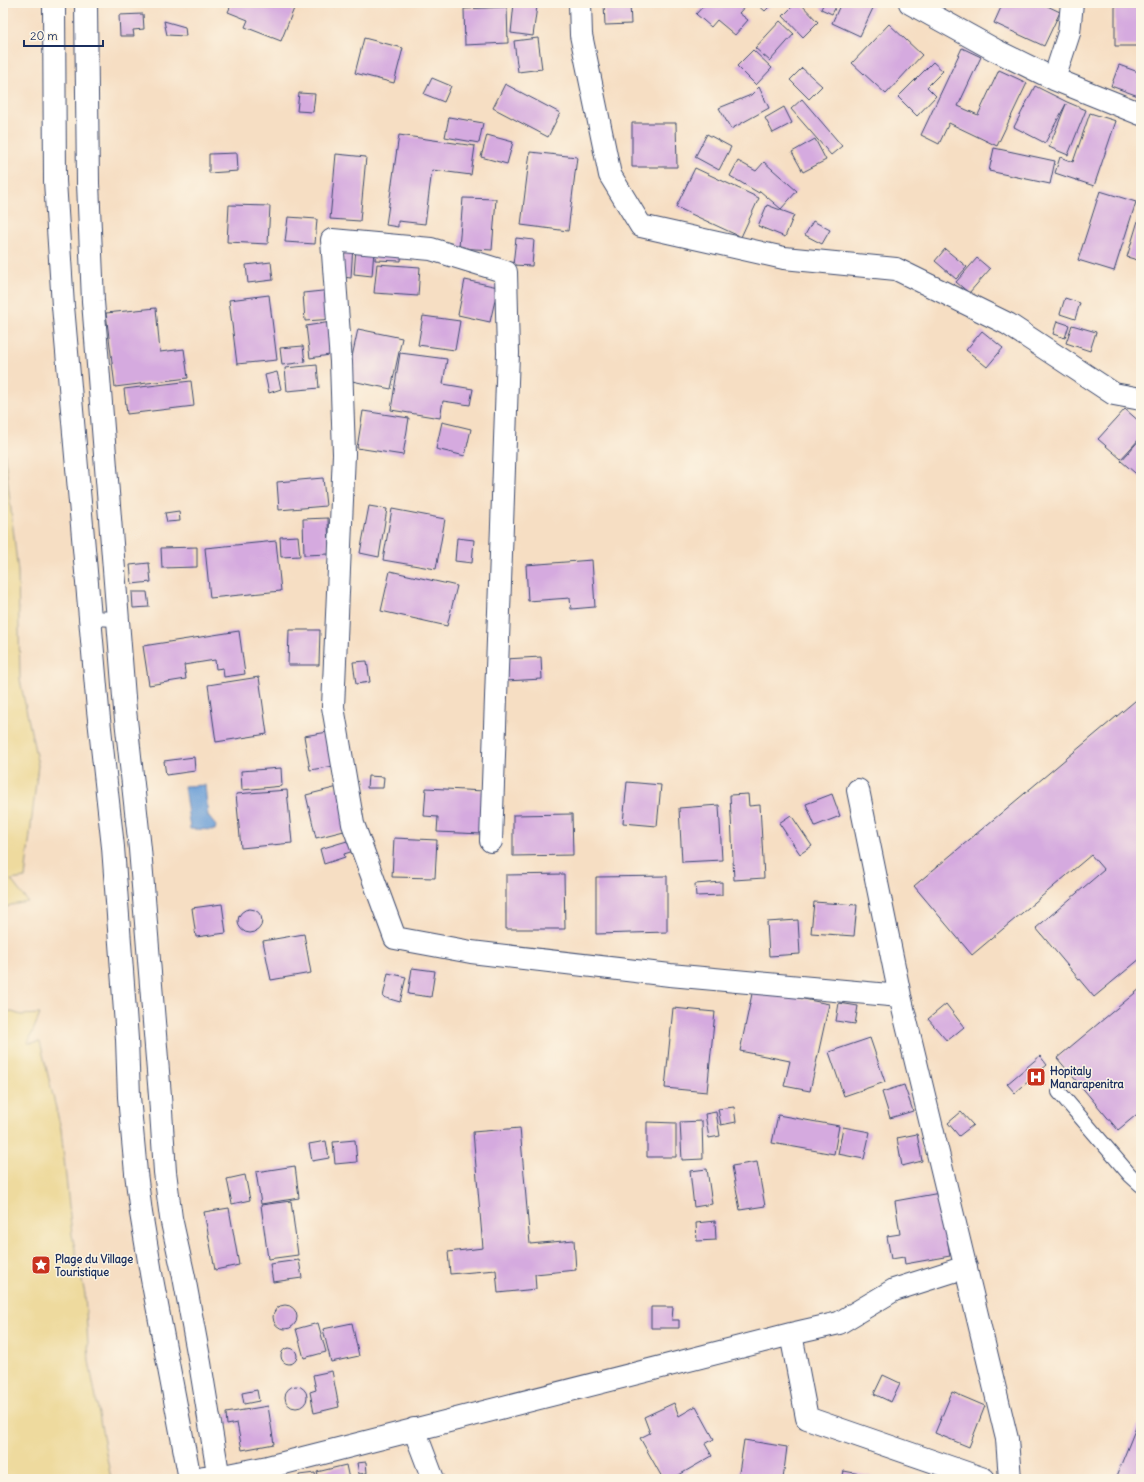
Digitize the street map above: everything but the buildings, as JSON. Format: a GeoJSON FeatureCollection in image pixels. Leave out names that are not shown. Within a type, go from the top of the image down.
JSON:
{"type":"FeatureCollection","features":[{"type":"Feature","properties":{"kind":"street"},"geometry":{"type":"LineString","coordinates":[[54,3],[55,181],[63,306],[98,710],[113,847],[129,1097],[139,1200],[167,1360],[183,1435],[190,1478],[218,1478],[268,1468],[414,1429],[839,1323],[894,1290],[966,1267]]}},
{"type":"Feature","properties":{"kind":"street"},"geometry":{"type":"LineString","coordinates":[[86,3],[88,183],[93,301],[125,710],[140,849],[165,1172],[171,1218],[200,1363],[218,1478]]}},
{"type":"Feature","properties":{"kind":"street"},"geometry":{"type":"LineString","coordinates":[[580,3],[581,36],[610,175],[641,226],[784,258],[896,269],[1008,324],[1114,394],[1141,399]]}},
{"type":"Feature","properties":{"kind":"street"},"geometry":{"type":"LineString","coordinates":[[910,3],[995,50],[1054,79],[1141,114]]}},
{"type":"Feature","properties":{"kind":"street"},"geometry":{"type":"LineString","coordinates":[[1054,79],[1069,33],[1072,3]]}},
{"type":"Feature","properties":{"kind":"street"},"geometry":{"type":"LineString","coordinates":[[491,841],[507,361],[506,272],[430,249],[332,240],[341,362],[344,454],[333,707],[353,824],[395,938],[471,952],[638,971],[900,996]]}},
{"type":"Feature","properties":{"kind":"street"},"geometry":{"type":"LineString","coordinates":[[858,790],[900,996],[1007,1439],[1010,1479]]}},
{"type":"Feature","properties":{"kind":"street"},"geometry":{"type":"LineString","coordinates":[[791,1334],[806,1418],[984,1479]]}},
{"type":"Feature","properties":{"kind":"street"},"geometry":{"type":"LineString","coordinates":[[414,1429],[433,1479]]}},
{"type":"Feature","properties":{"kind":"lane"},"geometry":{"type":"LineString","coordinates":[[90,618],[118,619]]}},
{"type":"Feature","properties":{"kind":"lane"},"geometry":{"type":"LineString","coordinates":[[1059,1092],[1130,1175],[1141,1185]]}},
{"type":"Feature","properties":{"kind":"sand"},"geometry":{"type":"Polygon","coordinates":[[[3,439],[18,572],[20,680],[38,765],[25,878],[11,880],[28,902],[11,905],[3,909],[3,439]]]}},
{"type":"Feature","properties":{"kind":"sand","name":"Plage du Village Touristique"},"geometry":{"type":"Polygon","coordinates":[[[3,1009],[21,1015],[40,1014],[28,1043],[40,1042],[61,1129],[72,1235],[85,1294],[89,1361],[111,1479],[3,1479],[3,1009]]]}},
{"type":"Feature","properties":{"kind":"water"},"geometry":{"type":"Polygon","coordinates":[[[205,785],[208,816],[216,826],[215,830],[190,829],[184,786],[205,785]]]}},
{"type":"Feature","properties":{"kind":"place","name":"Hopitaly Manarapenitra"},"geometry":{"type":"Point","coordinates":[1036,1077]}},
{"type":"Feature","properties":{"kind":"place","name":"Plage du Village Touristique"},"geometry":{"type":"Point","coordinates":[41,1265]}}]}
